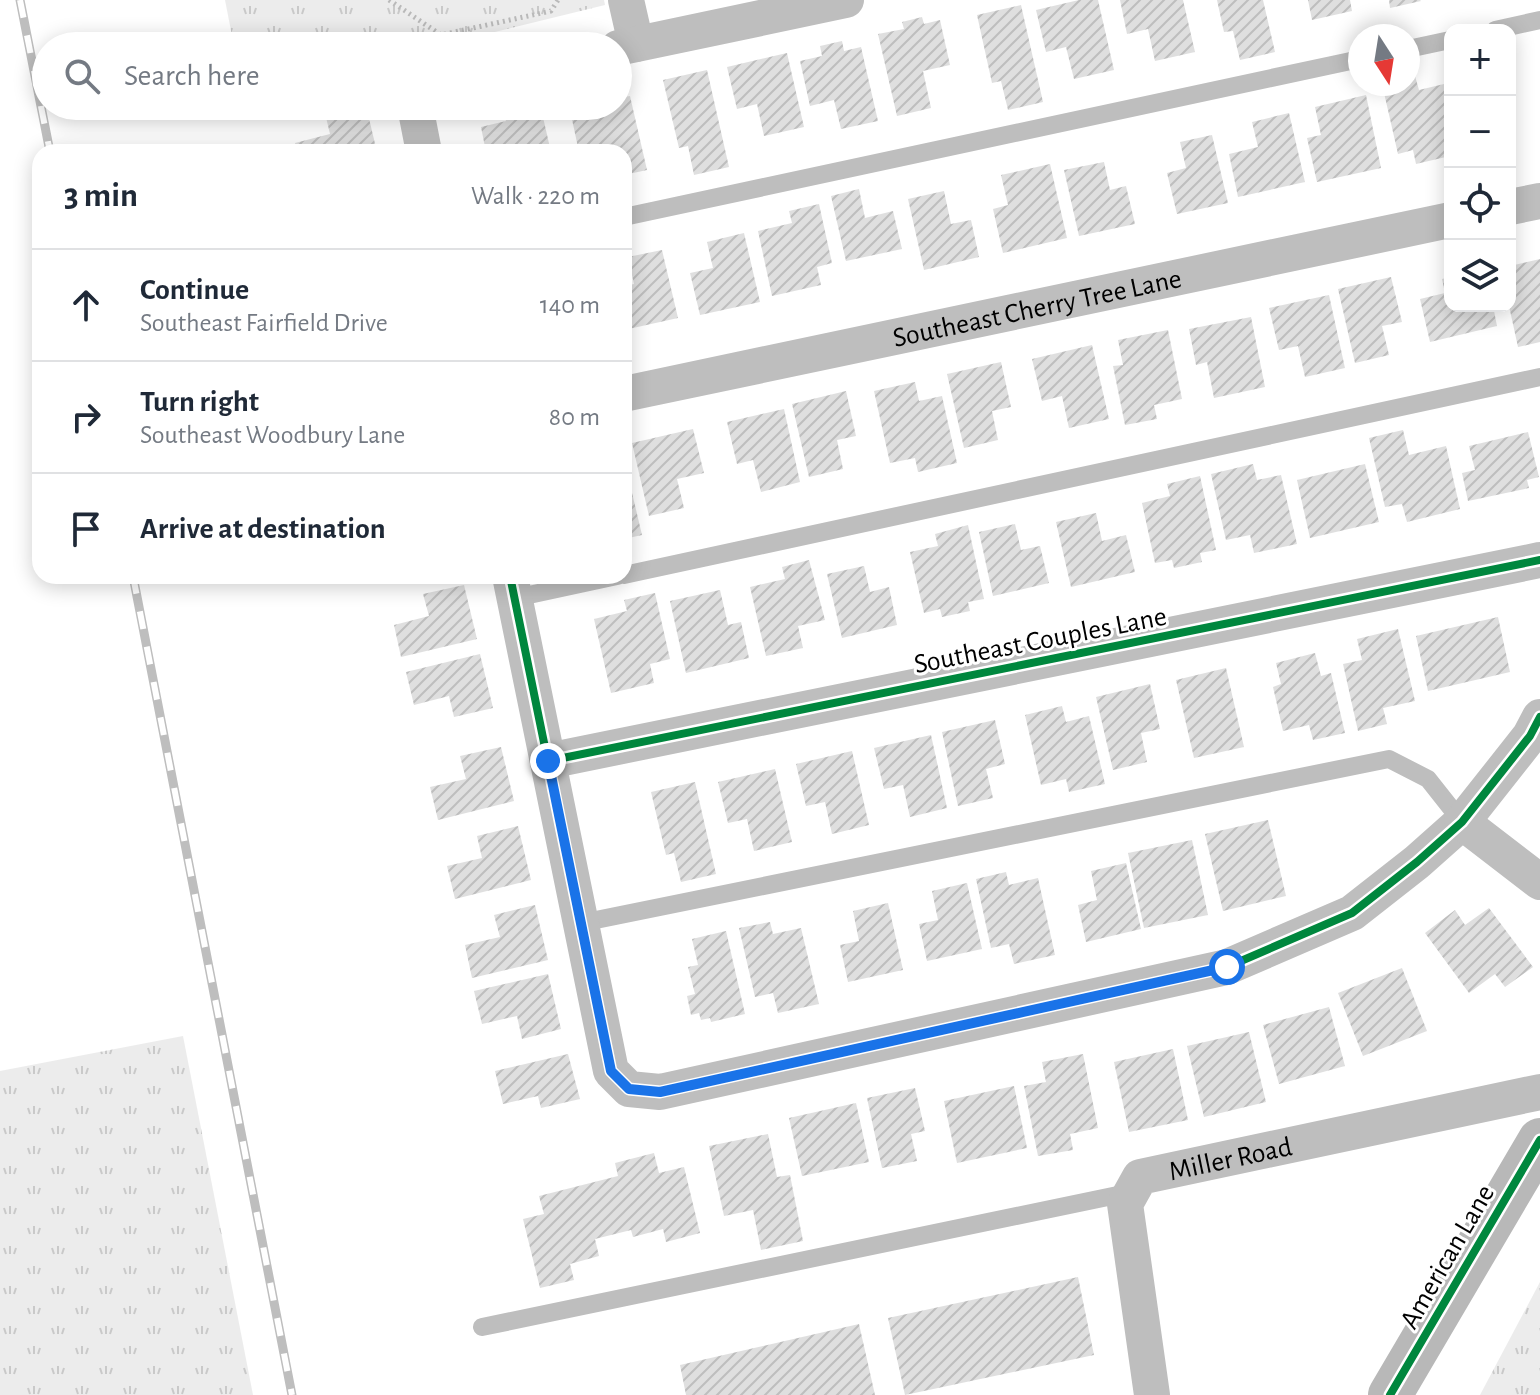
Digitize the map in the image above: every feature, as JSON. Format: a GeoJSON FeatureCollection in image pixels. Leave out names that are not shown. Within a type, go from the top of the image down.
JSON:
{"type":"FeatureCollection","features":[{"type":"Feature","properties":{"kind":"street"},"geometry":{"type":"LineString","coordinates":[[626,0],[627,32]]}},
{"type":"Feature","properties":{"kind":"street"},"geometry":{"type":"LineString","coordinates":[[632,45],[846,0]]}},
{"type":"Feature","properties":{"kind":"street"},"geometry":{"type":"LineString","coordinates":[[418,120],[422,144]]}},
{"type":"Feature","properties":{"kind":"street"},"geometry":{"type":"LineString","coordinates":[[1516,206],[1540,201]]}},
{"type":"Feature","properties":{"kind":"street","name":"Southeast Cherry Tree Lane"},"geometry":{"type":"LineString","coordinates":[[632,392],[1444,221]]}},
{"type":"Feature","properties":{"kind":"street","name":"Southeast Couples Lane"},"geometry":{"type":"LineString","coordinates":[[548,761],[1540,560]]}},
{"type":"Feature","properties":{"kind":"street"},"geometry":{"type":"LineString","coordinates":[[513,587],[611,1071],[629,1089],[660,1092],[1227,967],[1352,913],[1417,862],[1462,822],[1530,736],[1540,717]]}},
{"type":"Feature","properties":{"kind":"street"},"geometry":{"type":"LineString","coordinates":[[1462,822],[1540,882]]}},
{"type":"Feature","properties":{"kind":"street","name":"Miller Road"},"geometry":{"type":"LineString","coordinates":[[1152,1395],[1125,1204],[1140,1177],[1540,1092]]}},
{"type":"Feature","properties":{"kind":"street","name":"American Lane"},"geometry":{"type":"LineString","coordinates":[[1390,1395],[1540,1140]]}},
{"type":"Feature","properties":{"kind":"lane"},"geometry":{"type":"LineString","coordinates":[[1516,25],[1540,20]]}},
{"type":"Feature","properties":{"kind":"lane"},"geometry":{"type":"LineString","coordinates":[[1420,46],[1444,41]]}},
{"type":"Feature","properties":{"kind":"lane"},"geometry":{"type":"LineString","coordinates":[[632,215],[1348,62]]}},
{"type":"Feature","properties":{"kind":"lane"},"geometry":{"type":"LineString","coordinates":[[632,573],[1540,377]]}},
{"type":"Feature","properties":{"kind":"lane"},"geometry":{"type":"LineString","coordinates":[[513,587],[541,584]]}},
{"type":"Feature","properties":{"kind":"lane"},"geometry":{"type":"LineString","coordinates":[[581,923],[1389,759],[1428,779],[1462,822]]}},
{"type":"Feature","properties":{"kind":"lane"},"geometry":{"type":"LineString","coordinates":[[482,1327],[1132,1192]]}},
{"type":"Feature","properties":{"kind":"path"},"geometry":{"type":"LineString","coordinates":[[389,0],[437,32]]}},
{"type":"Feature","properties":{"kind":"path"},"geometry":{"type":"LineString","coordinates":[[455,32],[551,11],[558,0]]}},
{"type":"Feature","properties":{"kind":"green space"},"geometry":{"type":"Polygon","coordinates":[[[225,0],[604,0],[605,5],[495,32],[231,32],[225,0]]]}},
{"type":"Feature","properties":{"kind":"green space"},"geometry":{"type":"Polygon","coordinates":[[[183,1036],[253,1395],[0,1395],[0,1071],[183,1036]]]}},
{"type":"Feature","properties":{"kind":"green space"},"geometry":{"type":"Polygon","coordinates":[[[1540,1282],[1540,1395],[1480,1395],[1540,1282]]]}},
{"type":"Feature","properties":{"kind":"building"},"geometry":{"type":"Polygon","coordinates":[[[1079,0],[1098,0],[1114,70],[1074,79],[1066,47],[1046,52],[1036,10],[1079,0]]]}},
{"type":"Feature","properties":{"kind":"building"},"geometry":{"type":"Polygon","coordinates":[[[1120,0],[1183,0],[1195,52],[1155,61],[1148,29],[1127,34],[1120,0]]]}},
{"type":"Feature","properties":{"kind":"building"},"geometry":{"type":"Polygon","coordinates":[[[1217,0],[1263,0],[1275,52],[1240,60],[1233,31],[1224,32],[1217,0]]]}},
{"type":"Feature","properties":{"kind":"building"},"geometry":{"type":"Polygon","coordinates":[[[1308,0],[1350,0],[1352,11],[1312,20],[1308,0]]]}},
{"type":"Feature","properties":{"kind":"building"},"geometry":{"type":"Polygon","coordinates":[[[1389,0],[1420,0],[1421,1],[1390,8],[1389,0]]]}},
{"type":"Feature","properties":{"kind":"building"},"geometry":{"type":"Polygon","coordinates":[[[1021,5],[1043,102],[1008,110],[1001,81],[992,83],[977,15],[1021,5]]]}},
{"type":"Feature","properties":{"kind":"building"},"geometry":{"type":"Polygon","coordinates":[[[922,17],[924,24],[940,20],[950,65],[923,71],[931,108],[897,116],[878,34],[904,29],[902,22],[922,17]]]}},
{"type":"Feature","properties":{"kind":"building"},"geometry":{"type":"Polygon","coordinates":[[[842,41],[844,51],[861,47],[878,121],[841,129],[834,100],[810,106],[800,61],[822,56],[820,46],[842,41]]]}},
{"type":"Feature","properties":{"kind":"building"},"geometry":{"type":"Polygon","coordinates":[[[787,53],[804,127],[764,136],[757,104],[737,109],[727,67],[787,53]]]}},
{"type":"Feature","properties":{"kind":"building"},"geometry":{"type":"Polygon","coordinates":[[[707,70],[729,167],[694,175],[688,146],[679,148],[663,80],[707,70]]]}},
{"type":"Feature","properties":{"kind":"building"},"geometry":{"type":"Polygon","coordinates":[[[1444,84],[1444,157],[1416,164],[1413,150],[1398,154],[1385,96],[1420,96],[1420,90],[1444,84]]]}},
{"type":"Feature","properties":{"kind":"building"},"geometry":{"type":"Polygon","coordinates":[[[1366,96],[1381,168],[1317,182],[1307,138],[1321,135],[1315,107],[1366,96]]]}},
{"type":"Feature","properties":{"kind":"building"},"geometry":{"type":"Polygon","coordinates":[[[632,105],[647,170],[632,173],[632,144],[577,144],[572,120],[632,120],[632,105]]]}},
{"type":"Feature","properties":{"kind":"building"},"geometry":{"type":"Polygon","coordinates":[[[1289,113],[1305,182],[1238,197],[1229,154],[1258,147],[1252,122],[1289,113]]]}},
{"type":"Feature","properties":{"kind":"building"},"geometry":{"type":"Polygon","coordinates":[[[327,120],[369,120],[375,144],[295,144],[330,134],[327,120]]]}},
{"type":"Feature","properties":{"kind":"building"},"geometry":{"type":"Polygon","coordinates":[[[544,120],[549,144],[484,144],[481,127],[506,121],[544,120]]]}},
{"type":"Feature","properties":{"kind":"building"},"geometry":{"type":"Polygon","coordinates":[[[1212,135],[1228,203],[1177,214],[1167,173],[1186,168],[1180,142],[1212,135]]]}},
{"type":"Feature","properties":{"kind":"building"},"geometry":{"type":"Polygon","coordinates":[[[1104,162],[1110,190],[1126,186],[1135,224],[1079,236],[1064,170],[1104,162]]]}},
{"type":"Feature","properties":{"kind":"building"},"geometry":{"type":"Polygon","coordinates":[[[1050,164],[1067,238],[1003,253],[993,209],[1008,205],[1001,175],[1050,164]]]}},
{"type":"Feature","properties":{"kind":"building"},"geometry":{"type":"Polygon","coordinates":[[[859,189],[865,218],[893,211],[902,249],[846,261],[831,196],[859,189]]]}},
{"type":"Feature","properties":{"kind":"building"},"geometry":{"type":"Polygon","coordinates":[[[944,191],[951,224],[971,220],[979,257],[924,270],[908,199],[944,191]]]}},
{"type":"Feature","properties":{"kind":"building"},"geometry":{"type":"Polygon","coordinates":[[[819,204],[832,263],[817,267],[821,285],[772,296],[758,231],[792,223],[789,211],[819,204]]]}},
{"type":"Feature","properties":{"kind":"building"},"geometry":{"type":"Polygon","coordinates":[[[744,233],[760,302],[700,315],[690,273],[713,268],[707,242],[744,233]]]}},
{"type":"Feature","properties":{"kind":"building"},"geometry":{"type":"Polygon","coordinates":[[[662,250],[678,318],[632,328],[632,256],[662,250]]]}},
{"type":"Feature","properties":{"kind":"building"},"geometry":{"type":"Polygon","coordinates":[[[1540,259],[1540,342],[1518,347],[1510,312],[1516,312],[1516,265],[1540,259]]]}},
{"type":"Feature","properties":{"kind":"building"},"geometry":{"type":"Polygon","coordinates":[[[1391,277],[1402,322],[1382,326],[1389,355],[1355,363],[1338,289],[1391,277]]]}},
{"type":"Feature","properties":{"kind":"building"},"geometry":{"type":"Polygon","coordinates":[[[1444,293],[1444,312],[1494,312],[1497,326],[1430,342],[1420,299],[1444,293]]]}},
{"type":"Feature","properties":{"kind":"building"},"geometry":{"type":"Polygon","coordinates":[[[1329,295],[1345,368],[1305,377],[1298,346],[1279,350],[1269,308],[1329,295]]]}},
{"type":"Feature","properties":{"kind":"building"},"geometry":{"type":"Polygon","coordinates":[[[1251,317],[1265,387],[1214,398],[1207,362],[1196,365],[1189,329],[1251,317]]]}},
{"type":"Feature","properties":{"kind":"building"},"geometry":{"type":"Polygon","coordinates":[[[1168,330],[1182,399],[1154,405],[1157,419],[1125,425],[1113,366],[1123,365],[1118,340],[1168,330]]]}},
{"type":"Feature","properties":{"kind":"building"},"geometry":{"type":"Polygon","coordinates":[[[1092,345],[1109,419],[1069,428],[1062,396],[1042,401],[1032,359],[1092,345]]]}},
{"type":"Feature","properties":{"kind":"building"},"geometry":{"type":"Polygon","coordinates":[[[1001,362],[1011,407],[992,411],[998,440],[964,448],[947,374],[1001,362]]]}},
{"type":"Feature","properties":{"kind":"building"},"geometry":{"type":"Polygon","coordinates":[[[915,382],[919,401],[942,396],[957,463],[918,472],[915,458],[890,463],[874,391],[915,382]]]}},
{"type":"Feature","properties":{"kind":"building"},"geometry":{"type":"Polygon","coordinates":[[[846,391],[856,436],[837,440],[843,469],[809,477],[792,404],[846,391]]]}},
{"type":"Feature","properties":{"kind":"building"},"geometry":{"type":"Polygon","coordinates":[[[784,409],[800,482],[761,492],[753,460],[737,464],[727,422],[784,409]]]}},
{"type":"Feature","properties":{"kind":"building"},"geometry":{"type":"Polygon","coordinates":[[[693,429],[704,473],[677,479],[684,508],[649,516],[632,443],[693,429]]]}},
{"type":"Feature","properties":{"kind":"building"},"geometry":{"type":"Polygon","coordinates":[[[1403,430],[1409,455],[1446,446],[1460,509],[1407,522],[1402,504],[1385,507],[1369,438],[1403,430]]]}},
{"type":"Feature","properties":{"kind":"building"},"geometry":{"type":"Polygon","coordinates":[[[1528,432],[1539,477],[1527,480],[1529,488],[1468,501],[1462,473],[1475,470],[1469,446],[1528,432]]]}},
{"type":"Feature","properties":{"kind":"building"},"geometry":{"type":"Polygon","coordinates":[[[1253,464],[1257,480],[1281,475],[1297,544],[1254,553],[1250,535],[1226,540],[1211,474],[1253,464]]]}},
{"type":"Feature","properties":{"kind":"building"},"geometry":{"type":"Polygon","coordinates":[[[1365,464],[1379,522],[1310,538],[1297,480],[1365,464]]]}},
{"type":"Feature","properties":{"kind":"building"},"geometry":{"type":"Polygon","coordinates":[[[1200,476],[1216,550],[1200,553],[1202,562],[1174,568],[1172,560],[1155,563],[1142,503],[1170,496],[1167,484],[1200,476]]]}},
{"type":"Feature","properties":{"kind":"building"},"geometry":{"type":"Polygon","coordinates":[[[632,493],[642,535],[632,537],[632,493]]]}},
{"type":"Feature","properties":{"kind":"building"},"geometry":{"type":"Polygon","coordinates":[[[1096,513],[1102,541],[1126,535],[1135,572],[1071,587],[1056,522],[1096,513]]]}},
{"type":"Feature","properties":{"kind":"building"},"geometry":{"type":"Polygon","coordinates":[[[1015,524],[1021,550],[1040,546],[1049,583],[993,596],[979,532],[1015,524]]]}},
{"type":"Feature","properties":{"kind":"building"},"geometry":{"type":"Polygon","coordinates":[[[968,525],[984,599],[968,602],[970,611],[942,617],[940,609],[924,613],[910,552],[938,546],[935,534],[968,525]]]}},
{"type":"Feature","properties":{"kind":"building"},"geometry":{"type":"Polygon","coordinates":[[[809,560],[825,620],[798,626],[803,648],[766,656],[750,587],[785,579],[782,567],[809,560]]]}},
{"type":"Feature","properties":{"kind":"building"},"geometry":{"type":"Polygon","coordinates":[[[864,566],[870,592],[889,587],[897,625],[842,638],[827,574],[864,566]]]}},
{"type":"Feature","properties":{"kind":"building"},"geometry":{"type":"Polygon","coordinates":[[[464,585],[477,639],[401,657],[394,625],[429,616],[423,594],[464,585]]]}},
{"type":"Feature","properties":{"kind":"building"},"geometry":{"type":"Polygon","coordinates":[[[720,590],[728,625],[741,622],[749,658],[686,673],[670,601],[720,590]]]}},
{"type":"Feature","properties":{"kind":"building"},"geometry":{"type":"Polygon","coordinates":[[[655,593],[670,659],[650,664],[654,683],[611,693],[594,619],[627,611],[624,600],[655,593]]]}},
{"type":"Feature","properties":{"kind":"building"},"geometry":{"type":"Polygon","coordinates":[[[1498,617],[1510,672],[1428,691],[1416,636],[1498,617]]]}},
{"type":"Feature","properties":{"kind":"building"},"geometry":{"type":"Polygon","coordinates":[[[1398,629],[1415,701],[1383,708],[1387,724],[1358,731],[1343,664],[1362,660],[1357,639],[1398,629]]]}},
{"type":"Feature","properties":{"kind":"building"},"geometry":{"type":"Polygon","coordinates":[[[1315,653],[1321,676],[1331,673],[1345,733],[1313,740],[1309,725],[1283,731],[1273,687],[1281,684],[1276,663],[1315,653]]]}},
{"type":"Feature","properties":{"kind":"building"},"geometry":{"type":"Polygon","coordinates":[[[480,654],[493,708],[454,717],[449,696],[414,705],[406,672],[480,654]]]}},
{"type":"Feature","properties":{"kind":"building"},"geometry":{"type":"Polygon","coordinates":[[[1226,668],[1244,747],[1194,758],[1176,680],[1226,668]]]}},
{"type":"Feature","properties":{"kind":"building"},"geometry":{"type":"Polygon","coordinates":[[[1150,684],[1160,729],[1141,733],[1147,762],[1113,770],[1096,697],[1150,684]]]}},
{"type":"Feature","properties":{"kind":"building"},"geometry":{"type":"Polygon","coordinates":[[[1062,706],[1066,722],[1089,716],[1105,784],[1069,792],[1066,779],[1041,785],[1025,715],[1062,706]]]}},
{"type":"Feature","properties":{"kind":"building"},"geometry":{"type":"Polygon","coordinates":[[[995,720],[1005,764],[986,769],[993,798],[958,806],[942,732],[995,720]]]}},
{"type":"Feature","properties":{"kind":"building"},"geometry":{"type":"Polygon","coordinates":[[[931,735],[947,808],[910,817],[903,785],[884,789],[874,748],[931,735]]]}},
{"type":"Feature","properties":{"kind":"building"},"geometry":{"type":"Polygon","coordinates":[[[501,747],[514,801],[438,820],[430,787],[466,779],[460,756],[501,747]]]}},
{"type":"Feature","properties":{"kind":"building"},"geometry":{"type":"Polygon","coordinates":[[[852,751],[869,825],[832,834],[825,802],[806,806],[796,764],[852,751]]]}},
{"type":"Feature","properties":{"kind":"building"},"geometry":{"type":"Polygon","coordinates":[[[775,769],[792,842],[754,851],[747,819],[728,823],[718,782],[775,769]]]}},
{"type":"Feature","properties":{"kind":"building"},"geometry":{"type":"Polygon","coordinates":[[[695,782],[716,874],[681,882],[674,853],[666,855],[651,792],[695,782]]]}},
{"type":"Feature","properties":{"kind":"building"},"geometry":{"type":"Polygon","coordinates":[[[1268,820],[1286,896],[1223,911],[1205,834],[1268,820]]]}},
{"type":"Feature","properties":{"kind":"building"},"geometry":{"type":"Polygon","coordinates":[[[518,826],[531,880],[455,899],[447,866],[482,858],[477,836],[518,826]]]}},
{"type":"Feature","properties":{"kind":"building"},"geometry":{"type":"Polygon","coordinates":[[[1192,840],[1208,915],[1144,928],[1128,853],[1192,840]]]}},
{"type":"Feature","properties":{"kind":"building"},"geometry":{"type":"Polygon","coordinates":[[[1126,863],[1141,929],[1086,942],[1078,905],[1097,900],[1091,871],[1126,863]]]}},
{"type":"Feature","properties":{"kind":"building"},"geometry":{"type":"Polygon","coordinates":[[[1006,872],[1009,885],[1038,878],[1055,955],[1014,964],[1009,944],[991,948],[976,879],[1006,872]]]}},
{"type":"Feature","properties":{"kind":"building"},"geometry":{"type":"Polygon","coordinates":[[[967,883],[982,949],[927,961],[919,924],[938,920],[932,891],[967,883]]]}},
{"type":"Feature","properties":{"kind":"building"},"geometry":{"type":"Polygon","coordinates":[[[888,903],[903,970],[848,982],[840,945],[859,941],[853,911],[888,903]]]}},
{"type":"Feature","properties":{"kind":"building"},"geometry":{"type":"Polygon","coordinates":[[[535,905],[548,960],[472,978],[465,945],[500,937],[494,915],[535,905]]]}},
{"type":"Feature","properties":{"kind":"building"},"geometry":{"type":"Polygon","coordinates":[[[1489,908],[1533,967],[1505,987],[1495,974],[1469,993],[1425,933],[1455,910],[1465,925],[1489,908]]]}},
{"type":"Feature","properties":{"kind":"building"},"geometry":{"type":"Polygon","coordinates":[[[770,922],[773,934],[801,928],[819,1004],[778,1013],[773,993],[755,997],[739,928],[770,922]]]}},
{"type":"Feature","properties":{"kind":"building"},"geometry":{"type":"Polygon","coordinates":[[[726,931],[745,1014],[711,1022],[710,1018],[701,1020],[699,1013],[691,1015],[687,996],[695,994],[688,967],[698,965],[692,939],[726,931]]]}},
{"type":"Feature","properties":{"kind":"building"},"geometry":{"type":"Polygon","coordinates":[[[1402,968],[1427,1031],[1363,1056],[1338,993],[1402,968]]]}},
{"type":"Feature","properties":{"kind":"building"},"geometry":{"type":"Polygon","coordinates":[[[548,974],[561,1029],[522,1039],[517,1016],[482,1024],[474,991],[548,974]]]}},
{"type":"Feature","properties":{"kind":"building"},"geometry":{"type":"Polygon","coordinates":[[[1329,1007],[1345,1066],[1279,1084],[1263,1025],[1329,1007]]]}},
{"type":"Feature","properties":{"kind":"building"},"geometry":{"type":"Polygon","coordinates":[[[1249,1032],[1266,1102],[1204,1117],[1187,1046],[1249,1032]]]}},
{"type":"Feature","properties":{"kind":"building"},"geometry":{"type":"Polygon","coordinates":[[[1173,1049],[1188,1120],[1129,1132],[1114,1062],[1173,1049]]]}},
{"type":"Feature","properties":{"kind":"building"},"geometry":{"type":"Polygon","coordinates":[[[568,1054],[580,1099],[541,1108],[538,1096],[503,1104],[495,1071],[568,1054]]]}},
{"type":"Feature","properties":{"kind":"building"},"geometry":{"type":"Polygon","coordinates":[[[1083,1054],[1098,1128],[1070,1134],[1073,1150],[1038,1156],[1024,1086],[1046,1082],[1042,1062],[1083,1054]]]}},
{"type":"Feature","properties":{"kind":"building"},"geometry":{"type":"Polygon","coordinates":[[[1014,1086],[1027,1148],[957,1163],[944,1101],[1014,1086]]]}},
{"type":"Feature","properties":{"kind":"building"},"geometry":{"type":"Polygon","coordinates":[[[915,1088],[925,1131],[911,1134],[917,1161],[882,1168],[867,1098],[915,1088]]]}},
{"type":"Feature","properties":{"kind":"building"},"geometry":{"type":"Polygon","coordinates":[[[856,1103],[869,1162],[802,1176],[789,1118],[856,1103]]]}},
{"type":"Feature","properties":{"kind":"building"},"geometry":{"type":"Polygon","coordinates":[[[768,1134],[777,1177],[790,1175],[803,1241],[761,1250],[753,1210],[724,1216],[709,1146],[768,1134]]]}},
{"type":"Feature","properties":{"kind":"building"},"geometry":{"type":"Polygon","coordinates":[[[654,1153],[659,1173],[684,1167],[700,1233],[666,1242],[663,1229],[633,1237],[631,1230],[595,1239],[599,1256],[570,1264],[574,1280],[540,1288],[523,1219],[544,1214],[539,1196],[618,1176],[615,1163],[654,1153]]]}},
{"type":"Feature","properties":{"kind":"building"},"geometry":{"type":"Polygon","coordinates":[[[1078,1277],[1094,1355],[905,1395],[888,1318],[1078,1277]]]}},
{"type":"Feature","properties":{"kind":"building"},"geometry":{"type":"Polygon","coordinates":[[[859,1324],[875,1395],[686,1395],[680,1365],[859,1324]]]}},
{"type":"Feature","properties":{"kind":"railway"},"geometry":{"type":"LineString","coordinates":[[20,0],[32,61]]}},
{"type":"Feature","properties":{"kind":"railway"},"geometry":{"type":"LineString","coordinates":[[44,120],[48,144]]}},
{"type":"Feature","properties":{"kind":"railway"},"geometry":{"type":"LineString","coordinates":[[135,584],[292,1395]]}},
{"type":"Feature","properties":{"kind":"cycle path"},"geometry":{"type":"LineString","coordinates":[[548,761],[1540,560]]}},
{"type":"Feature","properties":{"kind":"cycle path"},"geometry":{"type":"LineString","coordinates":[[512,584],[611,1071],[629,1089],[660,1092],[1227,967],[1352,913],[1417,862],[1462,822],[1530,736],[1540,717]]}},
{"type":"Feature","properties":{"kind":"cycle path"},"geometry":{"type":"LineString","coordinates":[[1390,1395],[1540,1140]]}},
{"type":"Feature","properties":{"kind":"route"},"geometry":{"type":"LineString","coordinates":[[548,761],[611,1071],[629,1089],[660,1092],[1227,967]]}}]}
